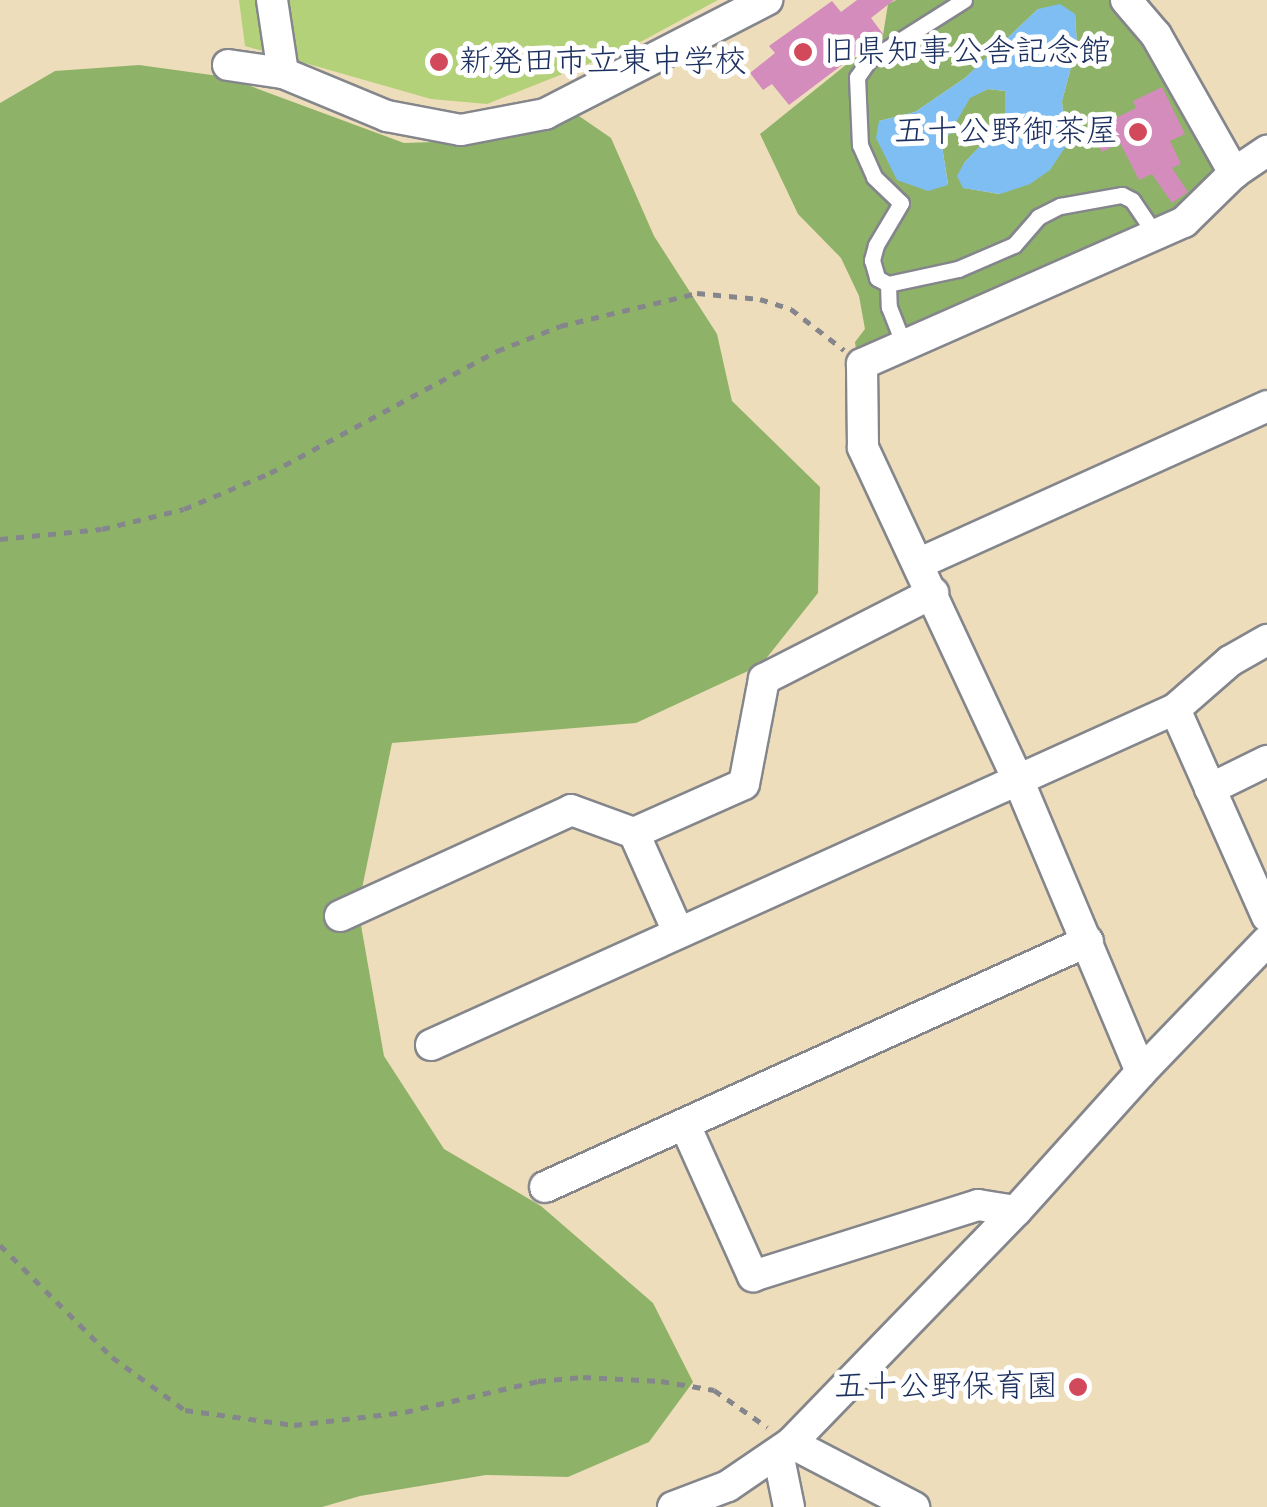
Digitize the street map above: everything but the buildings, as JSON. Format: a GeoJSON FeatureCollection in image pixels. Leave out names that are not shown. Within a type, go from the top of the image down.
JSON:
{"type":"FeatureCollection","features":[{"type":"Feature","properties":{"kind":"street"},"geometry":{"type":"LineString","coordinates":[[272,0],[283,74]]}},
{"type":"Feature","properties":{"kind":"street"},"geometry":{"type":"LineString","coordinates":[[228,65],[283,74],[387,116],[461,130],[545,114],[768,0]]}},
{"type":"Feature","properties":{"kind":"street"},"geometry":{"type":"LineString","coordinates":[[1126,0],[1156,34],[1234,173]]}},
{"type":"Feature","properties":{"kind":"street"},"geometry":{"type":"LineString","coordinates":[[1141,1072],[1018,780],[920,562],[862,446],[862,364],[1184,222],[1234,173],[1267,151]]}},
{"type":"Feature","properties":{"kind":"street"},"geometry":{"type":"LineString","coordinates":[[920,562],[1267,406]]}},
{"type":"Feature","properties":{"kind":"street"},"geometry":{"type":"LineString","coordinates":[[340,916],[571,810],[634,833],[744,784],[764,679],[934,593]]}},
{"type":"Feature","properties":{"kind":"street"},"geometry":{"type":"LineString","coordinates":[[431,1045],[1175,709],[1230,660],[1267,640]]}},
{"type":"Feature","properties":{"kind":"street"},"geometry":{"type":"LineString","coordinates":[[1175,709],[1267,917]]}},
{"type":"Feature","properties":{"kind":"street"},"geometry":{"type":"LineString","coordinates":[[1210,788],[1267,761]]}},
{"type":"Feature","properties":{"kind":"street"},"geometry":{"type":"LineString","coordinates":[[634,833],[678,932]]}},
{"type":"Feature","properties":{"kind":"street"},"geometry":{"type":"LineString","coordinates":[[545,1186],[1088,941]]}},
{"type":"Feature","properties":{"kind":"street"},"geometry":{"type":"LineString","coordinates":[[673,1507],[728,1486],[784,1448],[1016,1212],[1141,1072],[1267,941]]}},
{"type":"Feature","properties":{"kind":"street"},"geometry":{"type":"LineString","coordinates":[[686,1124],[753,1276],[978,1205],[1016,1212]]}},
{"type":"Feature","properties":{"kind":"street"},"geometry":{"type":"LineString","coordinates":[[784,1448],[788,1507]]}},
{"type":"Feature","properties":{"kind":"street"},"geometry":{"type":"LineString","coordinates":[[784,1448],[914,1507]]}},
{"type":"Feature","properties":{"kind":"lane"},"geometry":{"type":"LineString","coordinates":[[964,0],[870,60],[857,77],[860,144],[874,177],[901,203],[872,260],[877,278],[888,284],[958,269],[1014,245],[1038,218],[1060,206],[1122,196],[1132,200],[1156,234]]}},
{"type":"Feature","properties":{"kind":"lane"},"geometry":{"type":"LineString","coordinates":[[888,284],[889,307],[904,345]]}},
{"type":"Feature","properties":{"kind":"path"},"geometry":{"type":"LineString","coordinates":[[0,539],[102,529],[184,510],[270,472],[496,351],[560,326],[697,293],[760,299],[791,309],[862,364]]}},
{"type":"Feature","properties":{"kind":"path"},"geometry":{"type":"LineString","coordinates":[[0,1245],[112,1357],[185,1410],[294,1425],[405,1412],[538,1381],[661,1380],[714,1390],[784,1448]]}},
{"type":"Feature","properties":{"kind":"green space","name":"新発田市立東中学校"},"geometry":{"type":"Polygon","coordinates":[[[239,0],[718,0],[633,46],[487,104],[431,99],[245,46],[239,0]]]}},
{"type":"Feature","properties":{"kind":"green space"},"geometry":{"type":"Polygon","coordinates":[[[896,0],[1112,0],[1149,43],[1219,171],[1173,215],[856,350],[855,342],[865,329],[859,296],[841,258],[798,214],[760,134],[883,35],[888,4],[896,0]],[[1038,9],[965,78],[915,112],[879,121],[948,184],[942,146],[970,97],[988,89],[1005,91],[1005,120],[964,163],[964,188],[999,194],[1066,146],[1062,101],[1077,45],[1075,14],[1038,9]]]}},
{"type":"Feature","properties":{"kind":"green space"},"geometry":{"type":"Polygon","coordinates":[[[139,65],[226,77],[404,143],[496,140],[579,116],[611,138],[654,236],[717,334],[732,401],[820,487],[818,593],[761,665],[636,723],[392,743],[358,908],[384,1056],[444,1149],[541,1206],[653,1303],[693,1382],[649,1442],[568,1477],[486,1475],[360,1496],[322,1507],[0,1507],[0,103],[55,71],[139,65]]]}},
{"type":"Feature","properties":{"kind":"water"},"geometry":{"type":"Polygon","coordinates":[[[1060,4],[1075,14],[1077,45],[1062,101],[1066,146],[1050,170],[1030,184],[1000,194],[963,188],[957,176],[964,163],[1005,120],[1005,91],[988,89],[970,98],[942,146],[948,185],[928,191],[897,180],[876,138],[879,121],[915,112],[965,78],[1038,9],[1060,4]]]}},
{"type":"Feature","properties":{"kind":"place","name":"旧県知事公舎記念館"},"geometry":{"type":"Point","coordinates":[803,52]}},
{"type":"Feature","properties":{"kind":"place","name":"新発田市立東中学校"},"geometry":{"type":"Point","coordinates":[439,62]}},
{"type":"Feature","properties":{"kind":"place","name":"五十公野御茶屋"},"geometry":{"type":"Point","coordinates":[1138,132]}},
{"type":"Feature","properties":{"kind":"place","name":"五十公野保育園"},"geometry":{"type":"Point","coordinates":[1078,1387]}}]}
